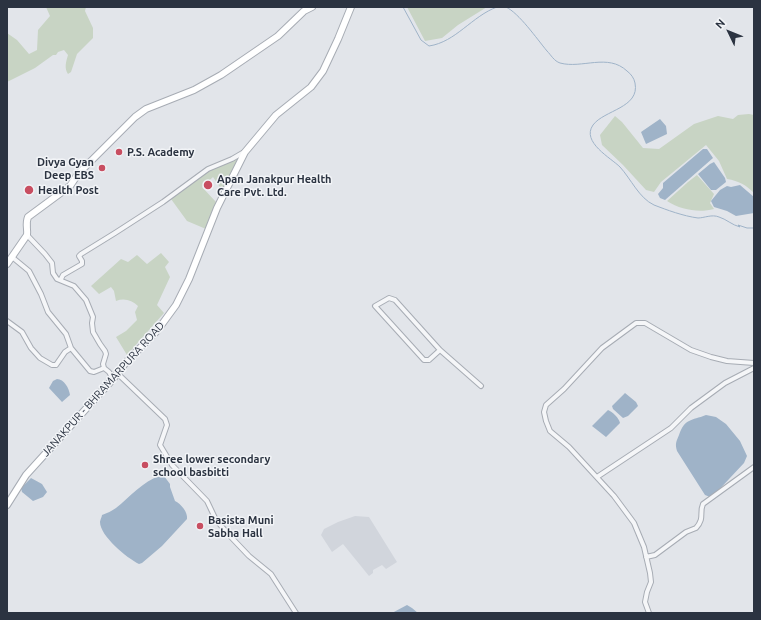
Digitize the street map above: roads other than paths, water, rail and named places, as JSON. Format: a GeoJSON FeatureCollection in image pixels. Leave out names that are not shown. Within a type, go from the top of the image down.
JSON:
{"type":"FeatureCollection","features":[{"type":"Feature","properties":{"kind":"street"},"geometry":{"type":"LineString","coordinates":[[7,264],[27,235],[28,230],[26,222],[28,217],[70,186],[78,174],[135,117],[146,109],[194,90],[221,75],[278,36],[304,11],[312,7]]}},
{"type":"Feature","properties":{"kind":"street","name":"JANAKPUR - BHRAMARPURA ROAD"},"geometry":{"type":"LineString","coordinates":[[7,505],[26,475],[113,379],[127,361],[157,331],[176,305],[190,279],[217,208],[245,152],[276,115],[311,87],[320,76],[338,39],[351,7]]}},
{"type":"Feature","properties":{"kind":"street"},"geometry":{"type":"LineString","coordinates":[[61,279],[63,275],[82,264],[79,256],[81,254],[144,214],[208,169],[245,152]]}},
{"type":"Feature","properties":{"kind":"street"},"geometry":{"type":"LineString","coordinates":[[27,235],[52,263],[53,273],[57,279],[61,279],[77,288],[90,308],[93,317],[93,332],[105,351],[105,359],[103,364],[104,368],[109,372],[113,379]]}},
{"type":"Feature","properties":{"kind":"street"},"geometry":{"type":"LineString","coordinates":[[12,257],[29,271],[38,287],[48,312],[66,334],[70,348],[90,371],[94,372],[104,368]]}},
{"type":"Feature","properties":{"kind":"street"},"geometry":{"type":"LineString","coordinates":[[7,264],[20,265]]}},
{"type":"Feature","properties":{"kind":"street"},"geometry":{"type":"LineString","coordinates":[[440,350],[429,360],[424,360],[375,306],[387,298],[395,300],[440,350],[481,386]]}},
{"type":"Feature","properties":{"kind":"street"},"geometry":{"type":"LineString","coordinates":[[7,321],[22,332],[35,353],[40,358],[52,365],[56,365],[65,352],[70,348]]}},
{"type":"Feature","properties":{"kind":"street"},"geometry":{"type":"LineString","coordinates":[[649,613],[645,602],[651,582],[644,547],[634,523],[614,496],[597,477],[550,430],[546,421],[544,408],[547,402],[564,389],[602,348],[636,323],[645,323],[691,350],[702,354],[728,360],[754,363]]}},
{"type":"Feature","properties":{"kind":"street"},"geometry":{"type":"LineString","coordinates":[[597,477],[671,428],[691,408],[725,383],[754,368]]}},
{"type":"Feature","properties":{"kind":"street"},"geometry":{"type":"LineString","coordinates":[[117,373],[164,419],[167,425],[160,443],[160,447],[172,465],[207,501],[216,520],[230,536],[249,556],[271,574],[296,613]]}},
{"type":"Feature","properties":{"kind":"street"},"geometry":{"type":"LineString","coordinates":[[646,558],[655,555],[686,532],[699,526],[702,516],[701,508],[703,504],[754,467]]}},
{"type":"Feature","properties":{"kind":"water"},"geometry":{"type":"Polygon","coordinates":[[[660,119],[666,126],[667,134],[646,144],[641,132],[660,119]]]}},
{"type":"Feature","properties":{"kind":"water"},"geometry":{"type":"Polygon","coordinates":[[[703,149],[707,149],[713,158],[665,200],[660,198],[658,194],[663,188],[663,183],[703,149]]]}},
{"type":"Feature","properties":{"kind":"water"},"geometry":{"type":"Polygon","coordinates":[[[714,162],[725,178],[726,182],[716,190],[711,190],[698,174],[714,162]]]}},
{"type":"Feature","properties":{"kind":"water"},"geometry":{"type":"Polygon","coordinates":[[[740,185],[754,197],[754,213],[736,216],[727,211],[714,207],[711,201],[720,190],[727,186],[731,187],[740,185]]]}},
{"type":"Feature","properties":{"kind":"water"},"geometry":{"type":"Polygon","coordinates":[[[57,379],[64,382],[70,395],[62,402],[49,388],[53,381],[57,379]]]}},
{"type":"Feature","properties":{"kind":"water"},"geometry":{"type":"Polygon","coordinates":[[[625,393],[636,402],[638,406],[628,416],[623,418],[613,409],[612,406],[625,393]]]}},
{"type":"Feature","properties":{"kind":"water"},"geometry":{"type":"Polygon","coordinates":[[[608,410],[616,415],[620,423],[606,437],[592,426],[608,410]]]}},
{"type":"Feature","properties":{"kind":"water"},"geometry":{"type":"Polygon","coordinates":[[[706,415],[716,417],[726,424],[740,441],[747,456],[744,463],[715,494],[710,497],[705,495],[677,451],[676,447],[681,430],[686,423],[692,419],[706,415]]]}},
{"type":"Feature","properties":{"kind":"water"},"geometry":{"type":"Polygon","coordinates":[[[160,476],[164,476],[170,484],[175,501],[184,508],[187,519],[162,546],[139,564],[121,552],[109,540],[101,528],[100,521],[102,515],[116,508],[148,482],[160,476]]]}},
{"type":"Feature","properties":{"kind":"water"},"geometry":{"type":"Polygon","coordinates":[[[31,478],[42,484],[47,492],[43,497],[33,501],[22,492],[21,488],[31,478]]]}},
{"type":"Feature","properties":{"kind":"water"},"geometry":{"type":"Polygon","coordinates":[[[407,605],[418,613],[392,613],[407,605]]]}},
{"type":"Feature","properties":{"kind":"waterway"},"geometry":{"type":"LineString","coordinates":[[403,7],[421,40],[429,46],[439,44],[448,39],[480,16],[497,7]]}},
{"type":"Feature","properties":{"kind":"waterway"},"geometry":{"type":"LineString","coordinates":[[506,7],[522,20],[558,62],[568,64],[595,62],[612,63],[620,66],[632,76],[635,83],[635,91],[632,98],[620,108],[598,120],[590,131],[594,143],[604,154],[620,167],[644,198],[654,205],[670,211],[698,218],[716,216],[740,227],[738,225],[747,228],[754,228]]}},
{"type":"Feature","properties":{"kind":"place","name":"P.S. Academy"},"geometry":{"type":"Point","coordinates":[119,152]}},
{"type":"Feature","properties":{"kind":"place","name":"Divya Gyan Deep EBS"},"geometry":{"type":"Point","coordinates":[102,168]}},
{"type":"Feature","properties":{"kind":"place","name":"Apan Janakpur Health Care Pvt. Ltd."},"geometry":{"type":"Point","coordinates":[208,185]}},
{"type":"Feature","properties":{"kind":"place","name":"Health Post"},"geometry":{"type":"Point","coordinates":[29,190]}},
{"type":"Feature","properties":{"kind":"place","name":"Shree lower secondary school basbitti"},"geometry":{"type":"Point","coordinates":[145,465]}},
{"type":"Feature","properties":{"kind":"place","name":"Basista Muni Sabha Hall"},"geometry":{"type":"Point","coordinates":[200,526]}}]}
